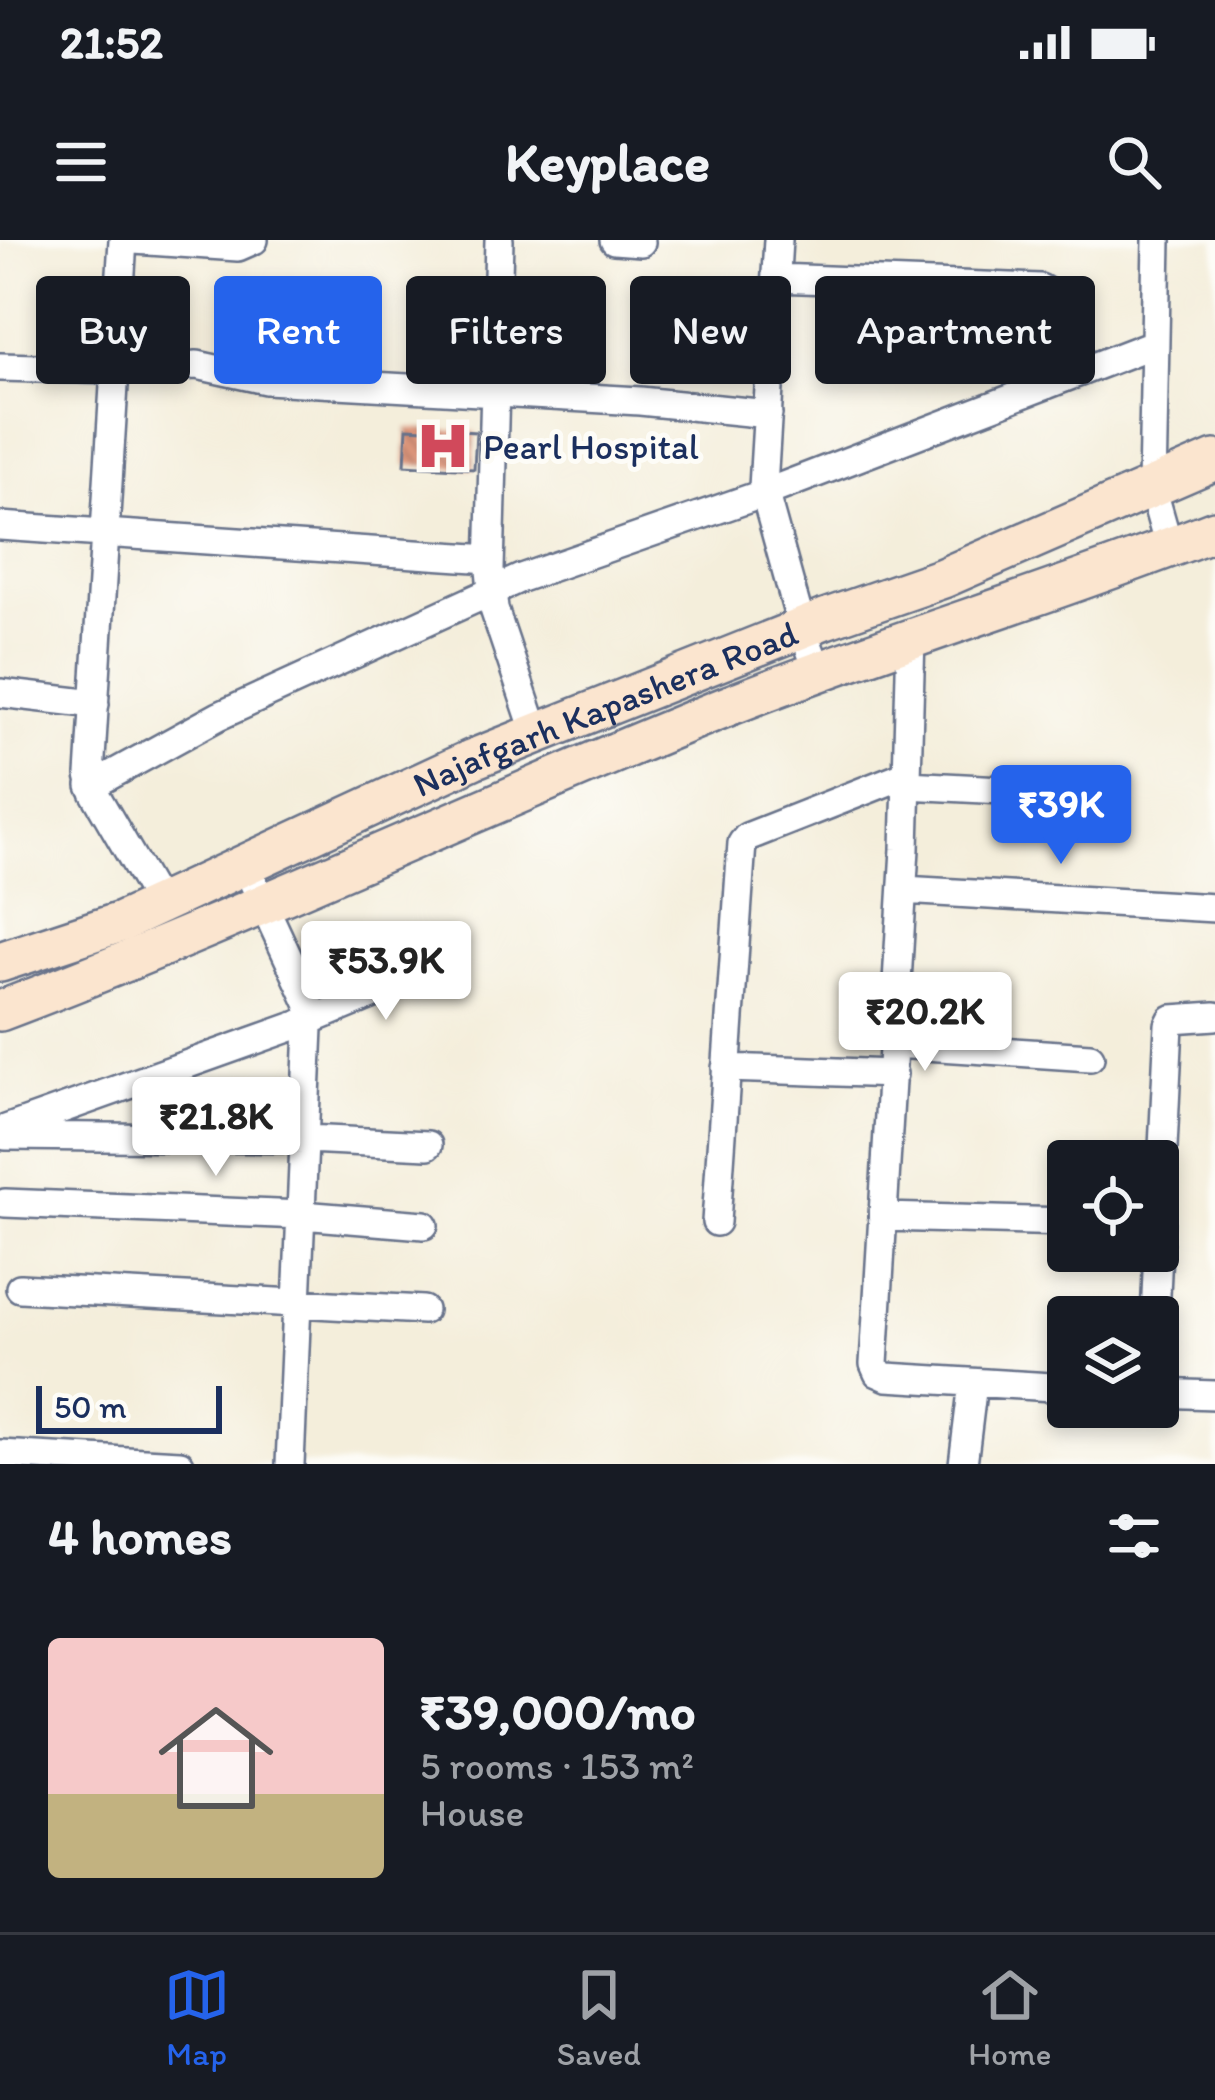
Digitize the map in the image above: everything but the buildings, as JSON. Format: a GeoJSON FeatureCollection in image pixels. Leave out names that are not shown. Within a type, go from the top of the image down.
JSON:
{"type":"FeatureCollection","features":[{"type":"Feature","properties":{"kind":"main road","name":"Najafgarh Kapashera Road"},"geometry":{"type":"LineString","coordinates":[[0,962],[121,922],[244,862],[536,734],[802,628],[943,578],[1215,460]]}},
{"type":"Feature","properties":{"kind":"main road","name":"Najafgarh Kapashera Road"},"geometry":{"type":"LineString","coordinates":[[0,1011],[137,959],[482,807],[818,671],[1215,530]]}},
{"type":"Feature","properties":{"kind":"main road"},"geometry":{"type":"LineString","coordinates":[[121,922],[137,959]]}},
{"type":"Feature","properties":{"kind":"street"},"geometry":{"type":"LineString","coordinates":[[121,276],[123,240]]}},
{"type":"Feature","properties":{"kind":"street"},"geometry":{"type":"LineString","coordinates":[[134,240],[238,247],[254,240]]}},
{"type":"Feature","properties":{"kind":"street"},"geometry":{"type":"LineString","coordinates":[[499,240],[492,592],[536,734]]}},
{"type":"Feature","properties":{"kind":"street"},"geometry":{"type":"LineString","coordinates":[[776,276],[778,240]]}},
{"type":"Feature","properties":{"kind":"street"},"geometry":{"type":"LineString","coordinates":[[1157,240],[1152,487],[1169,548]]}},
{"type":"Feature","properties":{"kind":"street"},"geometry":{"type":"LineString","coordinates":[[791,279],[1040,288],[1047,301],[1046,385]]}},
{"type":"Feature","properties":{"kind":"street"},"geometry":{"type":"LineString","coordinates":[[91,786],[219,716],[521,578],[765,494],[1153,344]]}},
{"type":"Feature","properties":{"kind":"street"},"geometry":{"type":"LineString","coordinates":[[190,365],[266,380],[640,401],[767,414]]}},
{"type":"Feature","properties":{"kind":"street"},"geometry":{"type":"LineString","coordinates":[[0,368],[36,369]]}},
{"type":"Feature","properties":{"kind":"street"},"geometry":{"type":"LineString","coordinates":[[114,384],[91,786],[159,904]]}},
{"type":"Feature","properties":{"kind":"street"},"geometry":{"type":"LineString","coordinates":[[769,384],[765,494],[818,671]]}},
{"type":"Feature","properties":{"kind":"street"},"geometry":{"type":"LineString","coordinates":[[0,526],[490,559]]}},
{"type":"Feature","properties":{"kind":"street"},"geometry":{"type":"LineString","coordinates":[[911,637],[903,890],[874,1364],[878,1373],[1047,1387]]}},
{"type":"Feature","properties":{"kind":"street"},"geometry":{"type":"LineString","coordinates":[[0,694],[94,704]]}},
{"type":"Feature","properties":{"kind":"street"},"geometry":{"type":"LineString","coordinates":[[0,716],[50,699]]}},
{"type":"Feature","properties":{"kind":"street"},"geometry":{"type":"LineString","coordinates":[[716,1222],[742,843],[747,837],[907,779],[1114,796]]}},
{"type":"Feature","properties":{"kind":"street"},"geometry":{"type":"LineString","coordinates":[[244,862],[310,1005],[290,1464]]}},
{"type":"Feature","properties":{"kind":"street"},"geometry":{"type":"LineString","coordinates":[[903,890],[1215,908]]}},
{"type":"Feature","properties":{"kind":"street"},"geometry":{"type":"LineString","coordinates":[[0,1133],[309,1021],[439,967]]}},
{"type":"Feature","properties":{"kind":"street"},"geometry":{"type":"LineString","coordinates":[[1163,1140],[1168,1025],[1182,1017],[1215,1016]]}},
{"type":"Feature","properties":{"kind":"street"},"geometry":{"type":"LineString","coordinates":[[894,1044],[1090,1057]]}},
{"type":"Feature","properties":{"kind":"street"},"geometry":{"type":"LineString","coordinates":[[726,1068],[893,1074]]}},
{"type":"Feature","properties":{"kind":"street"},"geometry":{"type":"LineString","coordinates":[[0,1133],[428,1145]]}},
{"type":"Feature","properties":{"kind":"street"},"geometry":{"type":"LineString","coordinates":[[5,1203],[424,1225]]}},
{"type":"Feature","properties":{"kind":"street"},"geometry":{"type":"LineString","coordinates":[[884,1217],[1047,1221]]}},
{"type":"Feature","properties":{"kind":"street"},"geometry":{"type":"LineString","coordinates":[[20,1288],[423,1310]]}},
{"type":"Feature","properties":{"kind":"street"},"geometry":{"type":"LineString","coordinates":[[963,1464],[974,1383]]}},
{"type":"Feature","properties":{"kind":"street"},"geometry":{"type":"LineString","coordinates":[[1179,1394],[1215,1395]]}},
{"type":"Feature","properties":{"kind":"street"},"geometry":{"type":"LineString","coordinates":[[0,1454],[180,1464]]}},
{"type":"Feature","properties":{"kind":"place","name":"Pearl Hospital"},"geometry":{"type":"Point","coordinates":[443,446]}}]}
